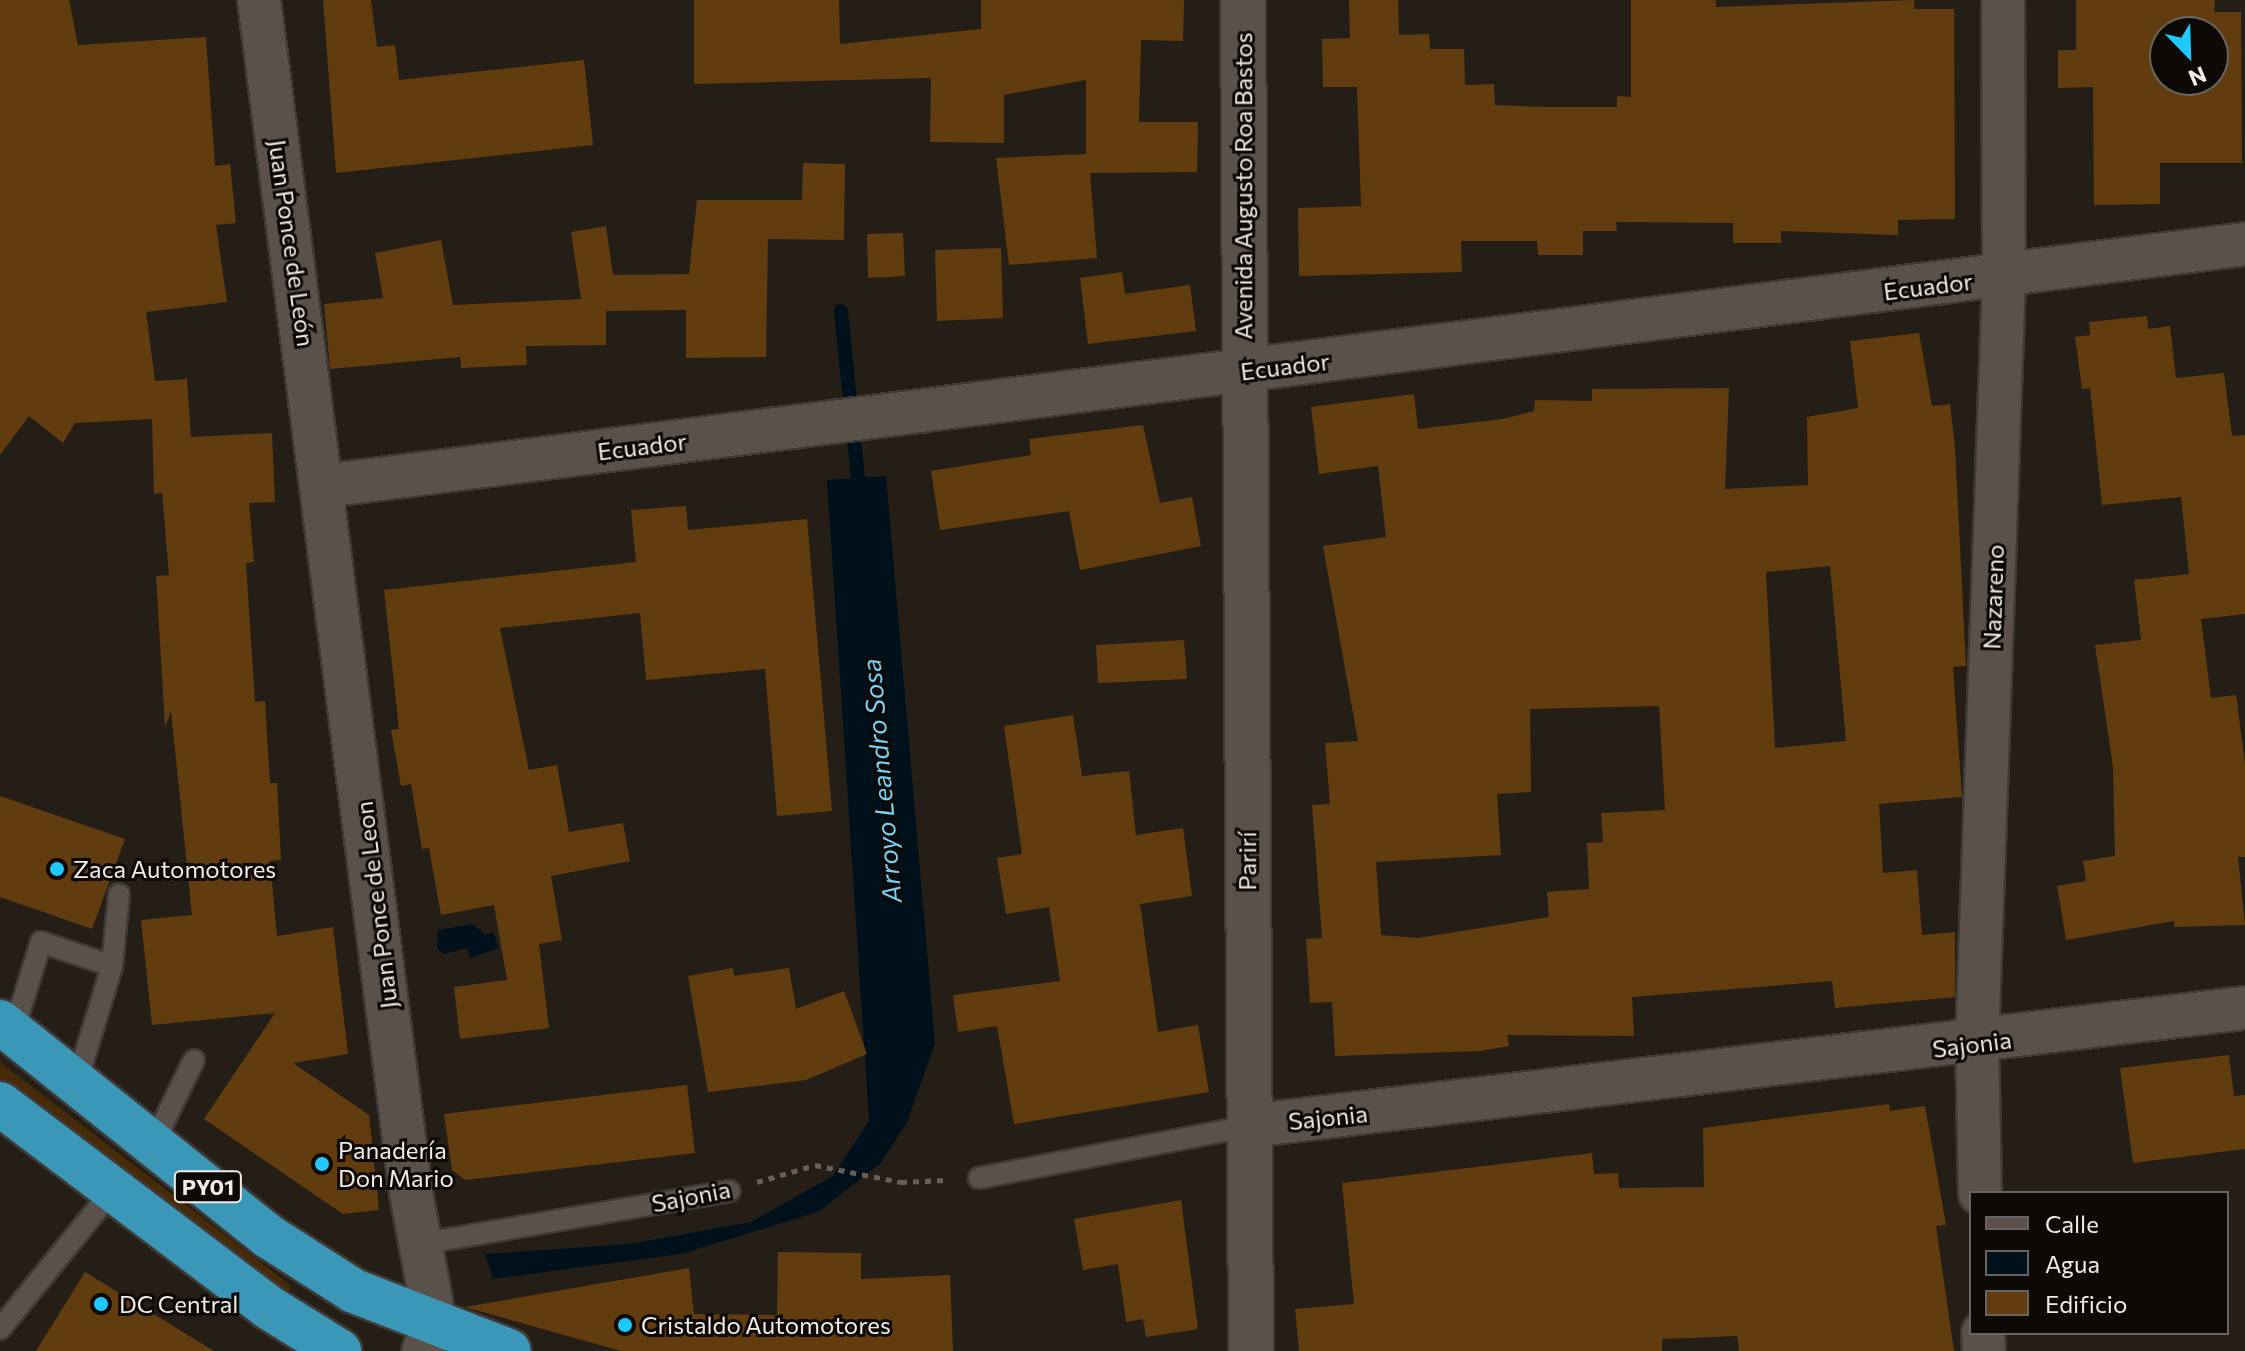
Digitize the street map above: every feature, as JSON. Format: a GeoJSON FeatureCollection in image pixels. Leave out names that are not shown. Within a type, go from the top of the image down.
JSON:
{"type":"FeatureCollection","features":[{"type":"Feature","properties":{"kind":"highway","name":"PY01"},"geometry":{"type":"LineString","coordinates":[[7,1027],[268,1236],[429,1336],[509,1351]]}},
{"type":"Feature","properties":{"kind":"highway","name":"PY01"},"geometry":{"type":"LineString","coordinates":[[0,1104],[113,1190],[339,1351]]}},
{"type":"Feature","properties":{"kind":"main road","name":"Avenida Augusto Roa Bastos"},"geometry":{"type":"LineString","coordinates":[[1243,0],[1244,372]]}},
{"type":"Feature","properties":{"kind":"main road","name":"Parirí"},"geometry":{"type":"LineString","coordinates":[[1244,372],[1251,1351]]}},
{"type":"Feature","properties":{"kind":"street","name":"Juan Ponce de León"},"geometry":{"type":"LineString","coordinates":[[259,0],[324,486]]}},
{"type":"Feature","properties":{"kind":"street","name":"Nazareno"},"geometry":{"type":"LineString","coordinates":[[1980,1191],[1977,1043],[2004,276],[2003,0]]}},
{"type":"Feature","properties":{"kind":"street","name":"Ecuador"},"geometry":{"type":"LineString","coordinates":[[324,486],[2245,244]]}},
{"type":"Feature","properties":{"kind":"street","name":"Juan Ponce de Leon"},"geometry":{"type":"LineString","coordinates":[[324,486],[429,1336]]}},
{"type":"Feature","properties":{"kind":"street","name":"Sajonia"},"geometry":{"type":"LineString","coordinates":[[1249,1126],[1977,1043],[2245,1008]]}},
{"type":"Feature","properties":{"kind":"lane"},"geometry":{"type":"LineString","coordinates":[[76,1084],[112,966],[119,894]]}},
{"type":"Feature","properties":{"kind":"lane"},"geometry":{"type":"LineString","coordinates":[[7,1027],[41,942],[112,966]]}},
{"type":"Feature","properties":{"kind":"lane"},"geometry":{"type":"LineString","coordinates":[[154,1142],[194,1060]]}},
{"type":"Feature","properties":{"kind":"lane","name":"Sajonia"},"geometry":{"type":"LineString","coordinates":[[979,1178],[1249,1126]]}},
{"type":"Feature","properties":{"kind":"lane"},"geometry":{"type":"LineString","coordinates":[[0,1329],[113,1190]]}},
{"type":"Feature","properties":{"kind":"lane","name":"Sajonia"},"geometry":{"type":"LineString","coordinates":[[420,1244],[729,1191]]}},
{"type":"Feature","properties":{"kind":"path","name":"Sajonia"},"geometry":{"type":"LineString","coordinates":[[729,1191],[815,1165],[901,1182],[979,1178]]}},
{"type":"Feature","properties":{"kind":"shaded area"},"geometry":{"type":"Polygon","coordinates":[[[0,1062],[290,1285],[289,1295],[0,1079],[0,1062]]]}},
{"type":"Feature","properties":{"kind":"water"},"geometry":{"type":"Polygon","coordinates":[[[886,476],[935,1044],[907,1122],[881,1163],[818,1212],[681,1254],[493,1279],[485,1254],[629,1244],[751,1222],[833,1176],[869,1121],[827,480],[886,476]]]}},
{"type":"Feature","properties":{"kind":"water"},"geometry":{"type":"Polygon","coordinates":[[[473,924],[485,935],[493,932],[499,948],[471,958],[467,948],[444,954],[437,948],[438,930],[473,924]]]}},
{"type":"Feature","properties":{"kind":"building"},"geometry":{"type":"Polygon","coordinates":[[[0,0],[69,0],[78,45],[206,37],[215,166],[230,164],[236,223],[216,225],[227,302],[146,312],[155,381],[187,379],[191,437],[272,433],[275,502],[249,503],[254,562],[246,563],[255,702],[265,701],[270,783],[277,783],[281,860],[270,861],[277,936],[333,927],[348,1054],[293,1063],[369,1115],[379,1210],[343,1214],[204,1119],[275,1013],[152,1025],[141,920],[192,915],[171,711],[165,727],[156,576],[169,575],[162,493],[154,494],[152,419],[75,423],[63,443],[29,416],[0,455],[0,0]]]}},
{"type":"Feature","properties":{"kind":"building"},"geometry":{"type":"Polygon","coordinates":[[[323,0],[371,0],[377,47],[395,45],[399,80],[584,60],[593,145],[336,173],[323,0]]]}},
{"type":"Feature","properties":{"kind":"building"},"geometry":{"type":"Polygon","coordinates":[[[694,0],[839,0],[840,44],[981,29],[981,0],[1184,0],[1183,41],[1141,40],[1139,122],[1198,122],[1197,172],[1090,173],[1097,258],[1009,265],[996,158],[1086,154],[1086,80],[1004,95],[1004,143],[930,142],[931,78],[694,84],[694,0]]]}},
{"type":"Feature","properties":{"kind":"building"},"geometry":{"type":"Polygon","coordinates":[[[1349,0],[1398,0],[1399,35],[1429,34],[1430,49],[1464,49],[1465,85],[1494,84],[1495,105],[1545,107],[1617,107],[1617,96],[1631,97],[1631,0],[1716,0],[1716,7],[1914,0],[1914,9],[1954,9],[1955,219],[1898,220],[1898,235],[1781,231],[1781,243],[1733,243],[1733,223],[1616,222],[1617,231],[1583,231],[1583,255],[1538,255],[1537,241],[1461,241],[1462,272],[1299,276],[1298,208],[1361,206],[1357,87],[1323,87],[1322,39],[1350,38],[1349,0]]]}},
{"type":"Feature","properties":{"kind":"building"},"geometry":{"type":"Polygon","coordinates":[[[2076,0],[2215,0],[2214,12],[2241,12],[2242,163],[2160,163],[2160,204],[2094,205],[2093,87],[2058,88],[2058,50],[2076,50],[2076,0]]]}},
{"type":"Feature","properties":{"kind":"building"},"geometry":{"type":"Polygon","coordinates":[[[803,163],[845,164],[844,240],[768,239],[766,357],[686,358],[686,310],[606,311],[606,345],[526,346],[527,365],[461,368],[460,357],[330,369],[324,304],[383,298],[375,253],[441,240],[453,305],[581,299],[571,232],[606,226],[613,275],[689,274],[697,200],[802,200],[803,163]]]}},
{"type":"Feature","properties":{"kind":"building"},"geometry":{"type":"Polygon","coordinates":[[[903,233],[905,276],[868,278],[867,234],[903,233]]]}},
{"type":"Feature","properties":{"kind":"building"},"geometry":{"type":"Polygon","coordinates":[[[1001,248],[1003,318],[937,321],[935,250],[1001,248]]]}},
{"type":"Feature","properties":{"kind":"building"},"geometry":{"type":"Polygon","coordinates":[[[1122,272],[1125,294],[1190,285],[1196,331],[1088,344],[1080,278],[1122,272]]]}},
{"type":"Feature","properties":{"kind":"building"},"geometry":{"type":"Polygon","coordinates":[[[2147,316],[2148,329],[2170,326],[2176,378],[2224,373],[2232,436],[2245,435],[2245,614],[2201,619],[2211,698],[2236,695],[2245,764],[2245,857],[2238,857],[2245,925],[2174,927],[2174,921],[2066,940],[2057,886],[2086,881],[2083,861],[2115,856],[2113,767],[2095,645],[2141,640],[2134,580],[2189,574],[2181,497],[2102,505],[2090,388],[2082,389],[2075,337],[2090,335],[2089,322],[2147,316]]]}},
{"type":"Feature","properties":{"kind":"building"},"geometry":{"type":"Polygon","coordinates":[[[1919,333],[1932,406],[1950,404],[1966,666],[1953,667],[1962,797],[1879,804],[1883,873],[1917,870],[1922,935],[1955,932],[1955,997],[1835,1008],[1832,981],[1632,997],[1634,1036],[1507,1035],[1509,1046],[1480,1051],[1335,1056],[1332,1002],[1310,1003],[1306,939],[1322,938],[1312,805],[1330,804],[1325,743],[1358,741],[1323,546],[1386,537],[1378,466],[1319,474],[1311,407],[1414,394],[1418,429],[1503,419],[1534,411],[1535,400],[1592,401],[1592,389],[1729,388],[1725,489],[1808,485],[1807,417],[1858,408],[1850,341],[1919,333]],[[1830,566],[1766,572],[1775,748],[1846,741],[1830,566]],[[1659,706],[1530,709],[1531,792],[1497,794],[1501,855],[1376,862],[1381,935],[1418,938],[1549,917],[1547,892],[1589,889],[1587,843],[1603,842],[1601,813],[1665,810],[1659,706]]]}},
{"type":"Feature","properties":{"kind":"building"},"geometry":{"type":"Polygon","coordinates":[[[1143,425],[1160,503],[1192,497],[1201,546],[1080,570],[1069,511],[940,530],[931,471],[1031,455],[1029,439],[1143,425]]]}},
{"type":"Feature","properties":{"kind":"building"},"geometry":{"type":"Polygon","coordinates":[[[686,506],[688,530],[807,519],[832,811],[777,816],[765,669],[646,680],[640,613],[500,628],[529,770],[557,765],[569,832],[623,823],[630,861],[551,876],[562,940],[539,944],[549,1028],[460,1039],[454,987],[507,980],[494,905],[441,915],[429,848],[422,849],[411,784],[401,786],[391,730],[399,729],[384,590],[636,562],[631,510],[686,506]]]}},
{"type":"Feature","properties":{"kind":"building"},"geometry":{"type":"Polygon","coordinates":[[[1184,640],[1187,679],[1098,683],[1096,645],[1184,640]]]}},
{"type":"Feature","properties":{"kind":"building"},"geometry":{"type":"Polygon","coordinates":[[[1073,715],[1082,776],[1129,771],[1136,835],[1183,828],[1192,896],[1140,904],[1158,1032],[1198,1025],[1209,1092],[1014,1124],[997,1026],[958,1032],[953,995],[1060,981],[1049,907],[1006,914],[997,858],[1022,854],[1004,726],[1073,715]]]}},
{"type":"Feature","properties":{"kind":"building","name":"Zaca Automotores"},"geometry":{"type":"Polygon","coordinates":[[[0,796],[125,839],[92,929],[0,897],[0,796]]]}},
{"type":"Feature","properties":{"kind":"building"},"geometry":{"type":"Polygon","coordinates":[[[733,968],[734,976],[789,968],[796,1009],[844,991],[867,1054],[806,1080],[708,1092],[688,976],[733,968]]]}},
{"type":"Feature","properties":{"kind":"building"},"geometry":{"type":"Polygon","coordinates":[[[2229,1055],[2234,1096],[2245,1095],[2245,1149],[2133,1163],[2120,1068],[2229,1055]]]}},
{"type":"Feature","properties":{"kind":"building"},"geometry":{"type":"Polygon","coordinates":[[[687,1085],[695,1153],[465,1180],[452,1170],[444,1114],[687,1085]]]}},
{"type":"Feature","properties":{"kind":"building"},"geometry":{"type":"Polygon","coordinates":[[[1889,1104],[1890,1111],[1925,1106],[1946,1225],[1936,1226],[1954,1351],[1739,1351],[1737,1336],[1662,1339],[1662,1351],[1299,1351],[1295,1309],[1354,1304],[1342,1183],[1592,1153],[1594,1174],[1618,1173],[1619,1188],[1704,1187],[1703,1128],[1889,1104]]]}},
{"type":"Feature","properties":{"kind":"building"},"geometry":{"type":"Polygon","coordinates":[[[1181,1200],[1198,1329],[1146,1337],[1143,1319],[1126,1322],[1118,1264],[1083,1270],[1074,1219],[1181,1200]]]}},
{"type":"Feature","properties":{"kind":"building"},"geometry":{"type":"Polygon","coordinates":[[[778,1252],[861,1253],[861,1279],[950,1275],[953,1351],[621,1351],[465,1307],[689,1268],[694,1314],[777,1315],[778,1252]]]}},
{"type":"Feature","properties":{"kind":"building","name":"DC Central"},"geometry":{"type":"Polygon","coordinates":[[[85,1272],[214,1351],[36,1351],[85,1272]]]}},
{"type":"Feature","properties":{"kind":"waterway","name":"Arroyo Leandro Sosa"},"geometry":{"type":"LineString","coordinates":[[841,311],[860,497]]}},
{"type":"Feature","properties":{"kind":"place","name":"Zaca Automotores"},"geometry":{"type":"Point","coordinates":[57,869]}},
{"type":"Feature","properties":{"kind":"place","name":"Panadería Don Mario"},"geometry":{"type":"Point","coordinates":[322,1164]}},
{"type":"Feature","properties":{"kind":"place","name":"DC Central"},"geometry":{"type":"Point","coordinates":[101,1304]}},
{"type":"Feature","properties":{"kind":"place","name":"Cristaldo Automotores"},"geometry":{"type":"Point","coordinates":[625,1325]}}]}
